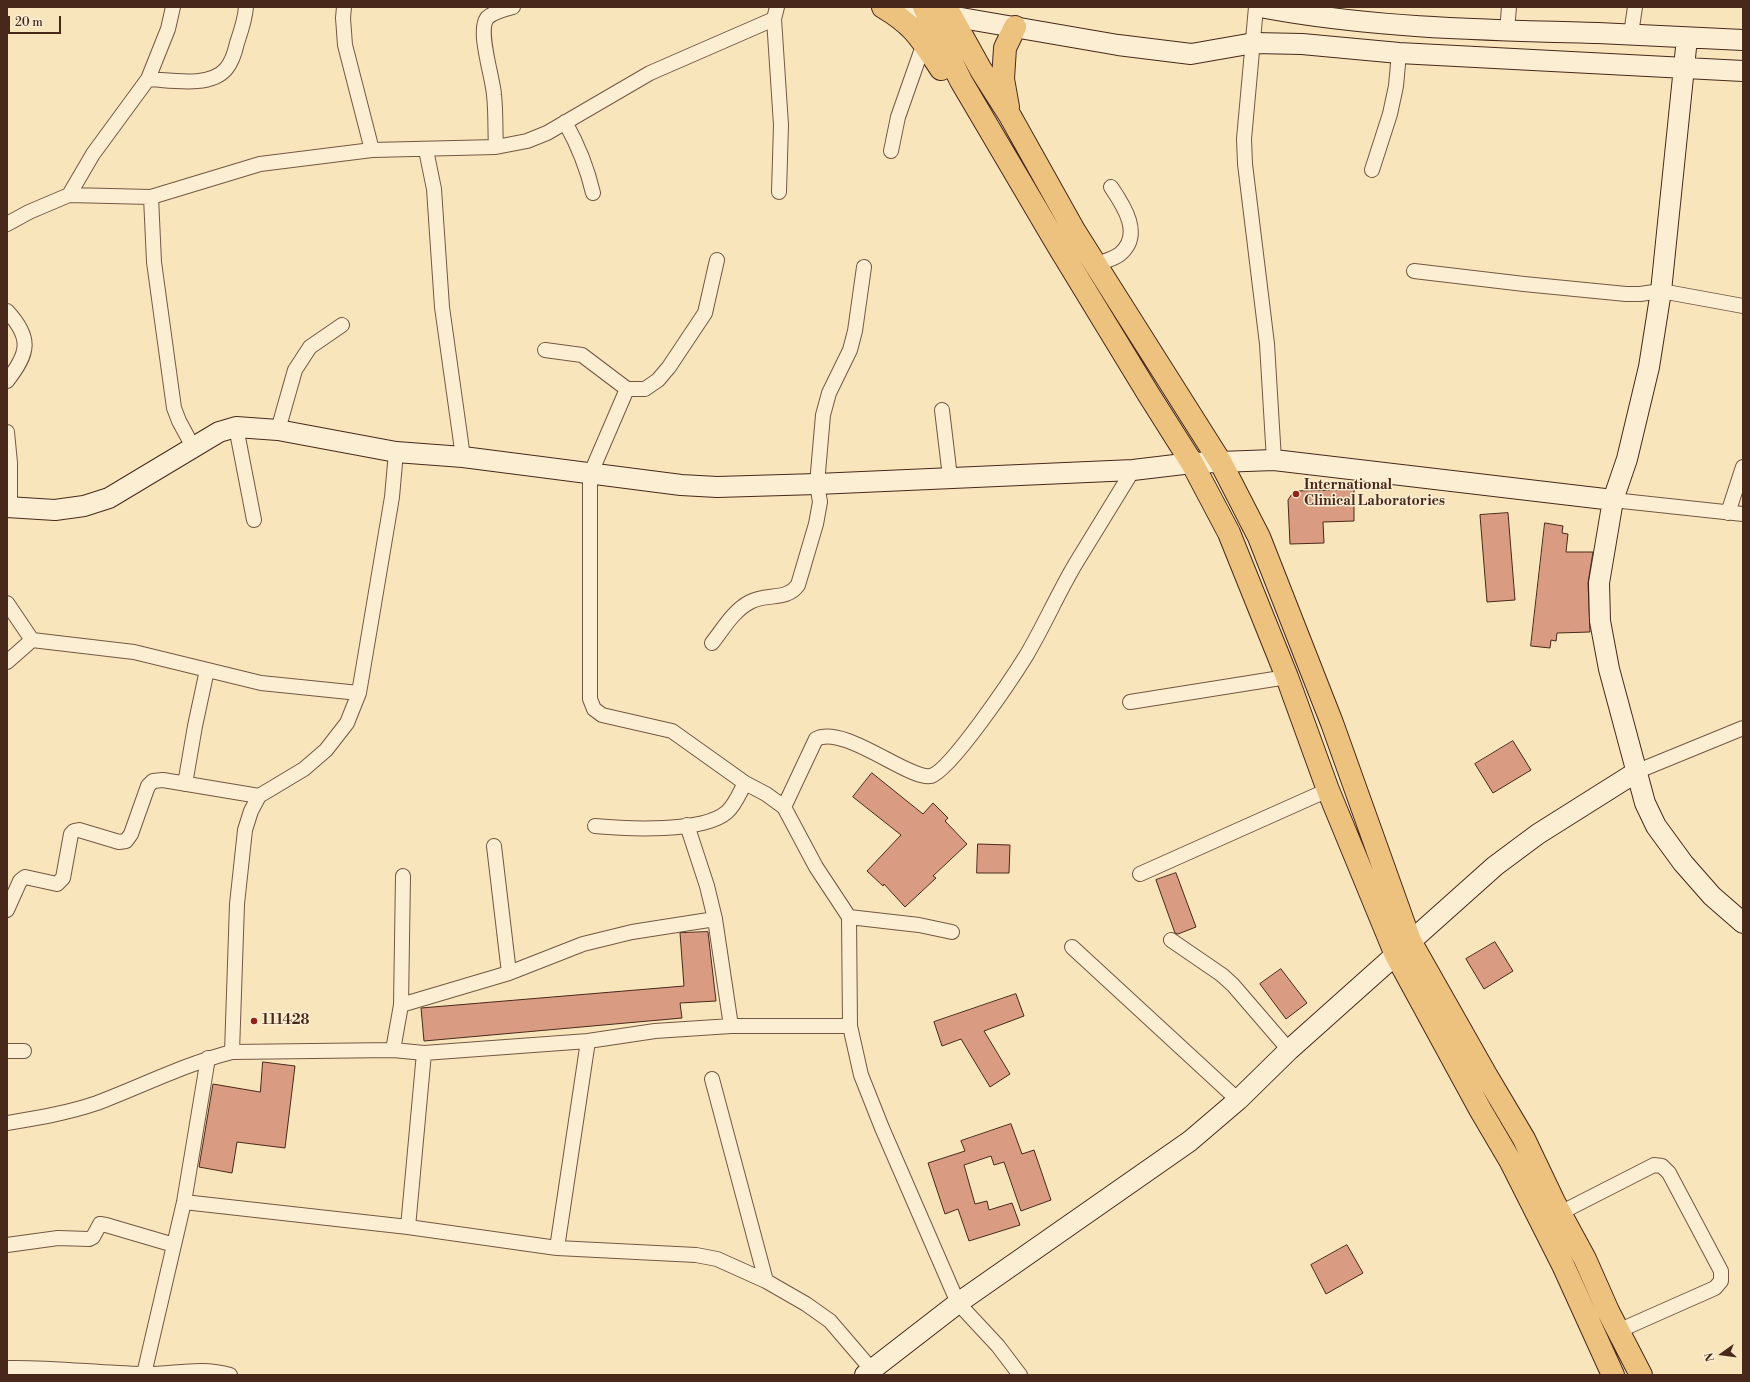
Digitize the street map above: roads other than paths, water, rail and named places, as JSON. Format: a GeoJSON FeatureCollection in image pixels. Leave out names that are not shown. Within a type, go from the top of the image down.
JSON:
{"type":"FeatureCollection","features":[{"type":"Feature","properties":{"kind":"main road"},"geometry":{"type":"LineString","coordinates":[[883,7],[906,21],[924,43],[963,105],[988,127]]}},
{"type":"Feature","properties":{"kind":"main road"},"geometry":{"type":"LineString","coordinates":[[920,8],[961,82],[1149,395],[1192,463],[1230,533],[1287,677],[1328,790],[1481,1111],[1511,1162],[1563,1265],[1612,1375]]}},
{"type":"Feature","properties":{"kind":"main road"},"geometry":{"type":"LineString","coordinates":[[948,12],[981,70],[1009,114],[1076,232],[1221,463],[1259,537],[1311,667],[1403,948],[1486,1076],[1524,1138],[1641,1375]]}},
{"type":"Feature","properties":{"kind":"main road"},"geometry":{"type":"LineString","coordinates":[[1009,114],[1003,79],[1005,48],[1015,27]]}},
{"type":"Feature","properties":{"kind":"street"},"geometry":{"type":"LineString","coordinates":[[148,79],[198,82],[213,77],[226,70],[234,57],[245,17],[246,7]]}},
{"type":"Feature","properties":{"kind":"street"},"geometry":{"type":"LineString","coordinates":[[344,7],[343,18],[345,45],[372,150]]}},
{"type":"Feature","properties":{"kind":"street"},"geometry":{"type":"LineString","coordinates":[[496,148],[494,94],[484,41],[484,27],[488,18],[498,12],[513,7]]}},
{"type":"Feature","properties":{"kind":"street"},"geometry":{"type":"LineString","coordinates":[[1256,7],[1254,43],[1244,140],[1245,164],[1267,344],[1274,460]]}},
{"type":"Feature","properties":{"kind":"street"},"geometry":{"type":"LineString","coordinates":[[1260,7],[1304,15],[1456,29],[1631,34],[1743,40]]}},
{"type":"Feature","properties":{"kind":"street"},"geometry":{"type":"LineString","coordinates":[[1507,30],[1509,7]]}},
{"type":"Feature","properties":{"kind":"street"},"geometry":{"type":"LineString","coordinates":[[1631,34],[1635,7]]}},
{"type":"Feature","properties":{"kind":"street"},"geometry":{"type":"LineString","coordinates":[[69,195],[93,154],[148,79],[168,29],[170,8]]}},
{"type":"Feature","properties":{"kind":"street"},"geometry":{"type":"LineString","coordinates":[[920,8],[948,12],[1015,27],[1118,45],[1191,54],[1254,43],[1302,44],[1399,53],[1743,71]]}},
{"type":"Feature","properties":{"kind":"street"},"geometry":{"type":"LineString","coordinates":[[7,224],[29,212],[69,195],[151,197],[260,164],[372,150],[496,148],[527,141],[565,122],[650,73],[776,13],[781,125],[779,192]]}},
{"type":"Feature","properties":{"kind":"street"},"geometry":{"type":"LineString","coordinates":[[1687,38],[1661,291],[1649,367],[1627,458],[1613,500],[1599,582],[1600,621],[1609,669],[1638,772],[1645,803],[1656,826],[1683,863],[1712,896],[1743,923]]}},
{"type":"Feature","properties":{"kind":"street"},"geometry":{"type":"LineString","coordinates":[[891,151],[898,118],[924,43]]}},
{"type":"Feature","properties":{"kind":"street"},"geometry":{"type":"LineString","coordinates":[[1372,170],[1390,114],[1396,86],[1399,53]]}},
{"type":"Feature","properties":{"kind":"street"},"geometry":{"type":"LineString","coordinates":[[565,122],[584,160],[594,193]]}},
{"type":"Feature","properties":{"kind":"street"},"geometry":{"type":"LineString","coordinates":[[426,150],[434,189],[442,307],[463,457]]}},
{"type":"Feature","properties":{"kind":"street"},"geometry":{"type":"LineString","coordinates":[[1097,264],[1119,254],[1127,245],[1132,232],[1128,214],[1112,187]]}},
{"type":"Feature","properties":{"kind":"street"},"geometry":{"type":"LineString","coordinates":[[151,197],[154,262],[174,408],[193,447]]}},
{"type":"Feature","properties":{"kind":"street"},"geometry":{"type":"LineString","coordinates":[[545,350],[582,355],[627,389],[645,389],[658,380],[674,360],[705,313],[717,260]]}},
{"type":"Feature","properties":{"kind":"street"},"geometry":{"type":"LineString","coordinates":[[712,643],[731,618],[749,602],[760,598],[785,595],[793,592],[798,585],[816,524],[820,502],[818,484],[823,415],[829,393],[850,350],[855,331],[864,267]]}},
{"type":"Feature","properties":{"kind":"street"},"geometry":{"type":"LineString","coordinates":[[1414,270],[1524,284],[1626,294],[1661,291],[1743,306]]}},
{"type":"Feature","properties":{"kind":"street"},"geometry":{"type":"LineString","coordinates":[[7,311],[18,323],[24,335],[25,347],[21,362],[7,380]]}},
{"type":"Feature","properties":{"kind":"street"},"geometry":{"type":"LineString","coordinates":[[278,430],[295,370],[310,347],[342,325]]}},
{"type":"Feature","properties":{"kind":"street"},"geometry":{"type":"LineString","coordinates":[[627,389],[590,475],[590,698],[594,709],[602,715],[672,731],[746,783],[766,794],[784,807],[816,867],[849,917],[850,1026],[861,1075],[882,1128],[958,1303],[998,1346],[1020,1375]]}},
{"type":"Feature","properties":{"kind":"street"},"geometry":{"type":"LineString","coordinates":[[942,410],[950,477]]}},
{"type":"Feature","properties":{"kind":"street"},"geometry":{"type":"LineString","coordinates":[[236,427],[254,520]]}},
{"type":"Feature","properties":{"kind":"street"},"geometry":{"type":"LineString","coordinates":[[7,432],[10,463],[9,507],[55,510],[84,506],[109,498],[219,432],[236,427],[278,430],[396,452],[463,457],[590,475],[681,485],[717,486],[818,484],[1133,470],[1192,463],[1274,460],[1728,514],[1743,514]]}},
{"type":"Feature","properties":{"kind":"street"},"geometry":{"type":"LineString","coordinates":[[232,1052],[237,904],[245,830],[251,811],[259,796],[304,770],[326,750],[347,723],[359,693],[392,497],[396,452]]}},
{"type":"Feature","properties":{"kind":"street"},"geometry":{"type":"LineString","coordinates":[[1728,514],[1743,467]]}},
{"type":"Feature","properties":{"kind":"street"},"geometry":{"type":"LineString","coordinates":[[784,807],[816,739],[822,736],[830,736],[872,751],[919,775],[930,776],[942,770],[965,744],[1026,656],[1075,564],[1133,470]]}},
{"type":"Feature","properties":{"kind":"street"},"geometry":{"type":"LineString","coordinates":[[7,603],[32,640]]}},
{"type":"Feature","properties":{"kind":"street"},"geometry":{"type":"LineString","coordinates":[[7,662],[32,640],[134,652],[261,683],[359,693]]}},
{"type":"Feature","properties":{"kind":"street"},"geometry":{"type":"LineString","coordinates":[[185,784],[207,670]]}},
{"type":"Feature","properties":{"kind":"street"},"geometry":{"type":"LineString","coordinates":[[1130,702],[1287,677]]}},
{"type":"Feature","properties":{"kind":"street"},"geometry":{"type":"LineString","coordinates":[[184,1202],[408,1227],[557,1248],[696,1255],[717,1259],[766,1281],[830,1321],[868,1373],[958,1303],[1190,1141],[1238,1100],[1289,1050],[1495,866],[1538,834],[1638,772],[1743,728]]}},
{"type":"Feature","properties":{"kind":"street"},"geometry":{"type":"LineString","coordinates":[[7,910],[20,881],[25,877],[57,884],[63,878],[71,834],[74,831],[79,830],[119,842],[126,841],[131,834],[148,786],[153,782],[164,780],[259,796]]}},
{"type":"Feature","properties":{"kind":"street"},"geometry":{"type":"LineString","coordinates":[[595,826],[634,830],[703,823],[719,818],[729,811],[746,783]]}},
{"type":"Feature","properties":{"kind":"street"},"geometry":{"type":"LineString","coordinates":[[1140,874],[1328,790]]}},
{"type":"Feature","properties":{"kind":"street"},"geometry":{"type":"LineString","coordinates":[[687,825],[707,886],[715,919],[731,1026]]}},
{"type":"Feature","properties":{"kind":"street"},"geometry":{"type":"LineString","coordinates":[[494,846],[509,974]]}},
{"type":"Feature","properties":{"kind":"street"},"geometry":{"type":"LineString","coordinates":[[393,1050],[401,1005],[403,876]]}},
{"type":"Feature","properties":{"kind":"street"},"geometry":{"type":"LineString","coordinates":[[849,917],[919,925],[952,932]]}},
{"type":"Feature","properties":{"kind":"street"},"geometry":{"type":"LineString","coordinates":[[401,1005],[509,974],[583,944],[632,932],[715,919]]}},
{"type":"Feature","properties":{"kind":"street"},"geometry":{"type":"LineString","coordinates":[[1171,940],[1234,985],[1289,1050]]}},
{"type":"Feature","properties":{"kind":"street"},"geometry":{"type":"LineString","coordinates":[[1072,947],[1238,1100]]}},
{"type":"Feature","properties":{"kind":"street"},"geometry":{"type":"LineString","coordinates":[[7,1123],[50,1115],[96,1103],[208,1058],[232,1052],[393,1050],[424,1053],[588,1041],[655,1031],[731,1026],[850,1026]]}},
{"type":"Feature","properties":{"kind":"street"},"geometry":{"type":"LineString","coordinates":[[557,1248],[588,1041]]}},
{"type":"Feature","properties":{"kind":"street"},"geometry":{"type":"LineString","coordinates":[[7,1052],[24,1051]]}},
{"type":"Feature","properties":{"kind":"street"},"geometry":{"type":"LineString","coordinates":[[408,1227],[424,1053]]}},
{"type":"Feature","properties":{"kind":"street"},"geometry":{"type":"LineString","coordinates":[[144,1374],[184,1202],[208,1058]]}},
{"type":"Feature","properties":{"kind":"street"},"geometry":{"type":"LineString","coordinates":[[712,1079],[723,1125],[766,1281]]}},
{"type":"Feature","properties":{"kind":"street"},"geometry":{"type":"LineString","coordinates":[[1560,1213],[1654,1165],[1662,1166],[1669,1173],[1721,1271],[1720,1281],[1715,1288],[1618,1331]]}},
{"type":"Feature","properties":{"kind":"street"},"geometry":{"type":"LineString","coordinates":[[7,1245],[58,1238],[89,1239],[93,1237],[100,1224],[174,1245]]}},
{"type":"Feature","properties":{"kind":"street"},"geometry":{"type":"LineString","coordinates":[[7,1368],[36,1368],[144,1374],[198,1370],[226,1374]]}},
{"type":"Feature","properties":{"kind":"place","name":"International Clinical Laboratories"},"geometry":{"type":"Point","coordinates":[1296,494]}},
{"type":"Feature","properties":{"kind":"place","name":"111428"},"geometry":{"type":"Point","coordinates":[254,1021]}}]}
